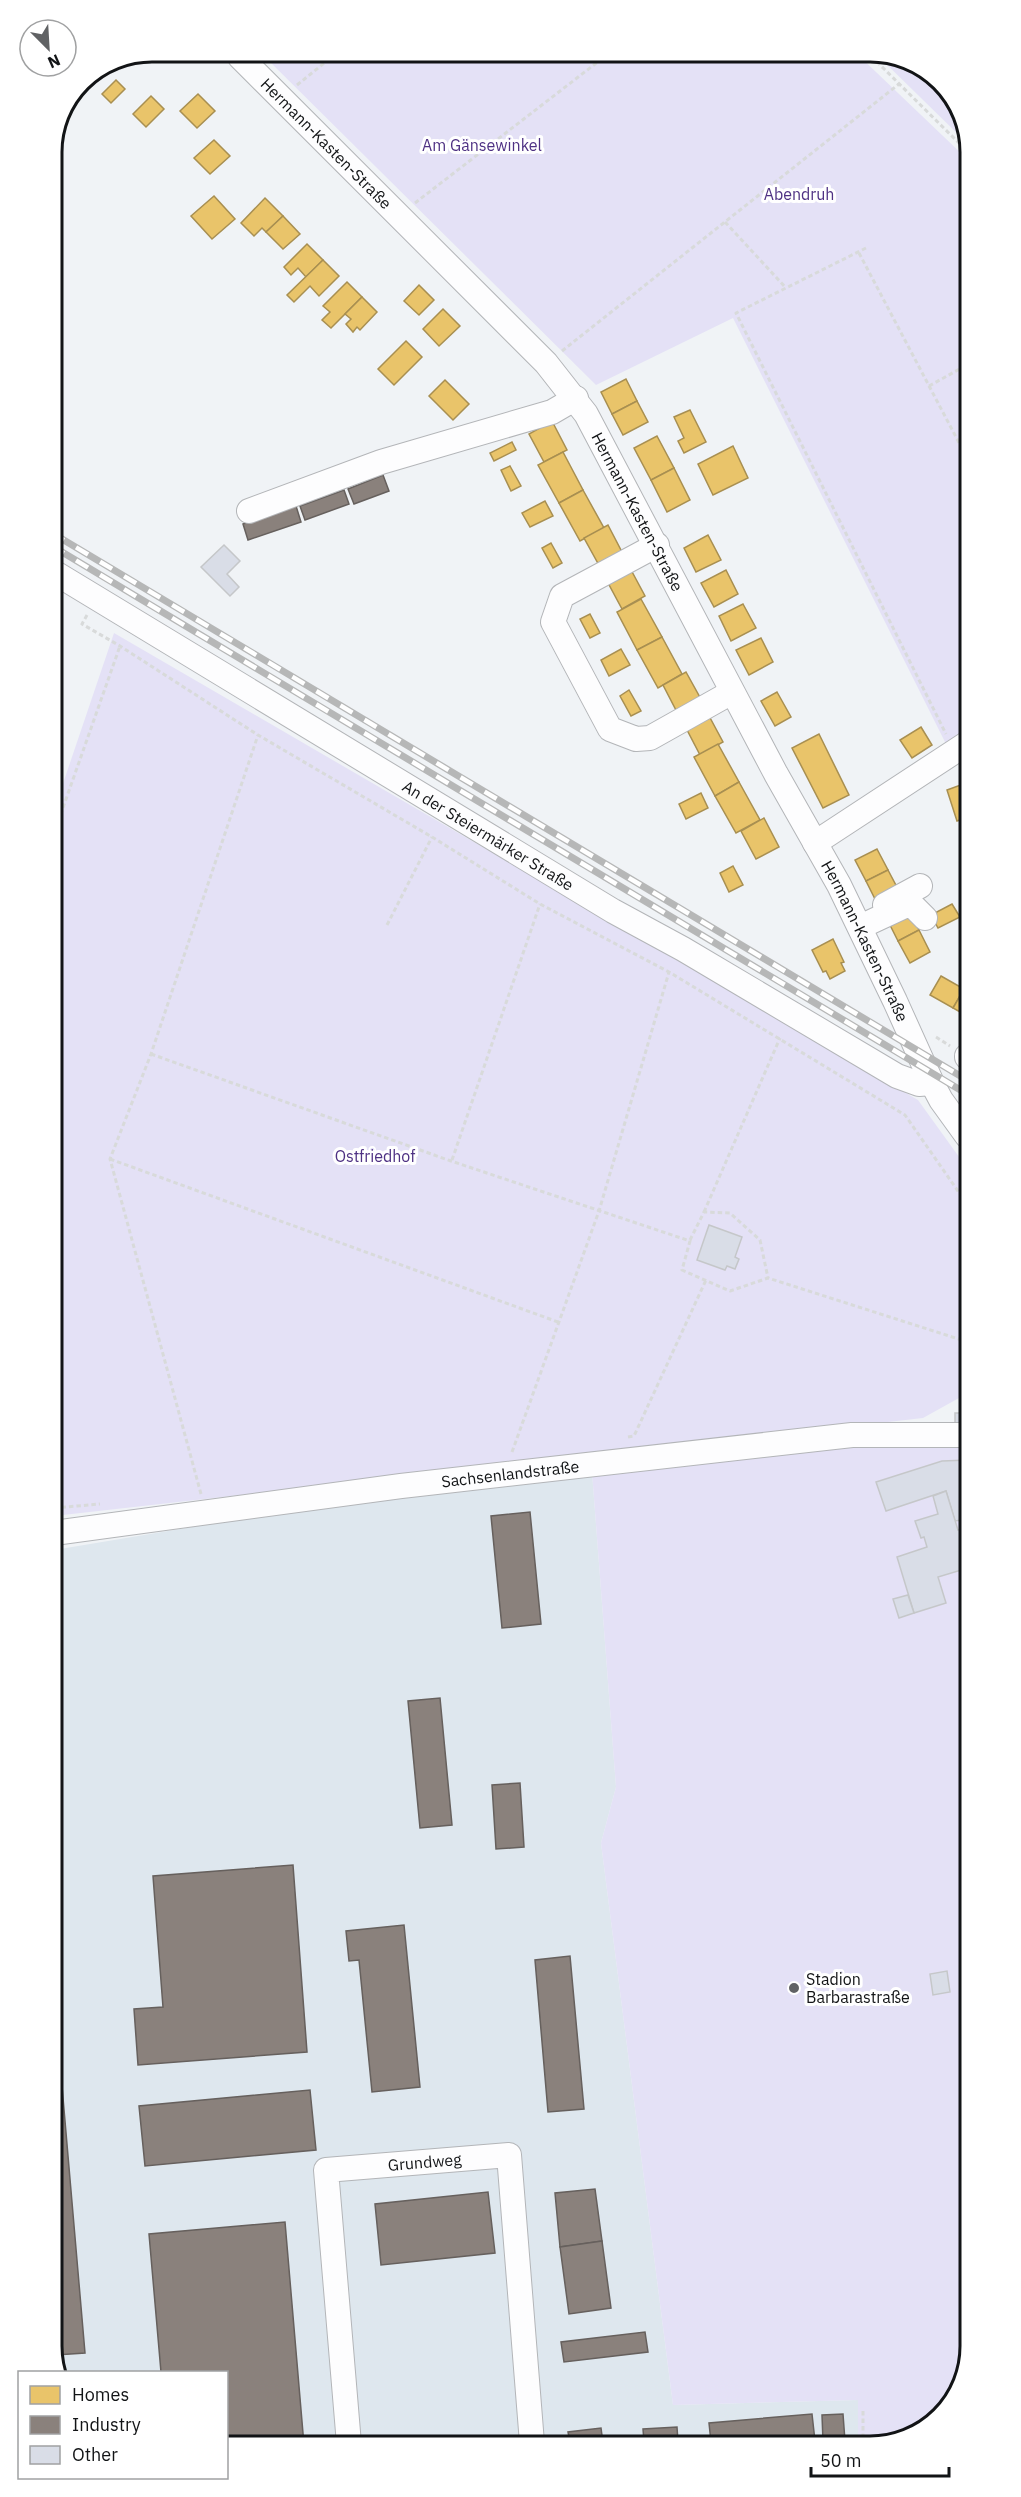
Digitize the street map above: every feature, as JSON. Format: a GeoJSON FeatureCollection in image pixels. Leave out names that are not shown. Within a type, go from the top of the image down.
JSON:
{"type":"FeatureCollection","features":[{"type":"Feature","properties":{"kind":"street","name":"Hermann-Kasten-Straße"},"geometry":{"type":"LineString","coordinates":[[245,62],[546,363],[576,398],[600,437],[732,692],[858,922],[932,1083],[960,1126]]}},
{"type":"Feature","properties":{"kind":"street"},"geometry":{"type":"LineString","coordinates":[[249,511],[381,462],[552,412],[576,398]]}},
{"type":"Feature","properties":{"kind":"street"},"geometry":{"type":"LineString","coordinates":[[657,545],[562,596],[553,622],[610,729],[636,739],[650,738],[732,692]]}},
{"type":"Feature","properties":{"kind":"street","name":"An der Steiermärker Straße"},"geometry":{"type":"LineString","coordinates":[[62,577],[603,905],[683,949],[897,1076],[919,1083],[932,1083]]}},
{"type":"Feature","properties":{"kind":"street"},"geometry":{"type":"LineString","coordinates":[[815,843],[960,748]]}},
{"type":"Feature","properties":{"kind":"street"},"geometry":{"type":"LineString","coordinates":[[858,922],[920,886]]}},
{"type":"Feature","properties":{"kind":"street"},"geometry":{"type":"LineString","coordinates":[[858,922],[906,905],[913,906],[925,918]]}},
{"type":"Feature","properties":{"kind":"street","name":"Sachsenlandstraße"},"geometry":{"type":"LineString","coordinates":[[62,1532],[401,1486],[852,1435],[960,1436]]}},
{"type":"Feature","properties":{"kind":"street","name":"Grundweg"},"geometry":{"type":"LineString","coordinates":[[348,2435],[326,2170],[509,2155],[531,2436]]}},
{"type":"Feature","properties":{"kind":"path"},"geometry":{"type":"LineString","coordinates":[[291,89],[325,62]]}},
{"type":"Feature","properties":{"kind":"path"},"geometry":{"type":"LineString","coordinates":[[409,208],[598,62]]}},
{"type":"Feature","properties":{"kind":"path"},"geometry":{"type":"LineString","coordinates":[[877,62],[959,143]]}},
{"type":"Feature","properties":{"kind":"path"},"geometry":{"type":"LineString","coordinates":[[556,355],[899,84]]}},
{"type":"Feature","properties":{"kind":"path"},"geometry":{"type":"LineString","coordinates":[[725,222],[786,288]]}},
{"type":"Feature","properties":{"kind":"path"},"geometry":{"type":"LineString","coordinates":[[866,248],[736,313],[960,748]]}},
{"type":"Feature","properties":{"kind":"path"},"geometry":{"type":"LineString","coordinates":[[858,252],[960,445]]}},
{"type":"Feature","properties":{"kind":"path"},"geometry":{"type":"LineString","coordinates":[[929,386],[960,369]]}},
{"type":"Feature","properties":{"kind":"path"},"geometry":{"type":"LineString","coordinates":[[97,598],[82,624],[258,735],[432,837],[540,904],[669,972],[905,1115],[960,1194]]}},
{"type":"Feature","properties":{"kind":"path"},"geometry":{"type":"LineString","coordinates":[[62,810],[120,646]]}},
{"type":"Feature","properties":{"kind":"path"},"geometry":{"type":"LineString","coordinates":[[190,1495],[201,1494],[110,1160],[151,1054],[258,735]]}},
{"type":"Feature","properties":{"kind":"path"},"geometry":{"type":"LineString","coordinates":[[387,925],[432,837]]}},
{"type":"Feature","properties":{"kind":"path"},"geometry":{"type":"LineString","coordinates":[[452,1161],[540,904]]}},
{"type":"Feature","properties":{"kind":"path"},"geometry":{"type":"LineString","coordinates":[[523,1451],[512,1453],[599,1211],[669,972]]}},
{"type":"Feature","properties":{"kind":"path"},"geometry":{"type":"LineString","coordinates":[[912,1040],[930,1034],[960,1052]]}},
{"type":"Feature","properties":{"kind":"path"},"geometry":{"type":"LineString","coordinates":[[780,1038],[690,1241],[682,1270],[730,1291],[768,1278],[960,1339]]}},
{"type":"Feature","properties":{"kind":"path"},"geometry":{"type":"LineString","coordinates":[[151,1054],[452,1161],[690,1241]]}},
{"type":"Feature","properties":{"kind":"path"},"geometry":{"type":"LineString","coordinates":[[110,1160],[558,1322]]}},
{"type":"Feature","properties":{"kind":"path"},"geometry":{"type":"LineString","coordinates":[[704,1212],[730,1213],[760,1240],[768,1278]]}},
{"type":"Feature","properties":{"kind":"path"},"geometry":{"type":"LineString","coordinates":[[623,1438],[634,1436],[706,1281]]}},
{"type":"Feature","properties":{"kind":"path"},"geometry":{"type":"LineString","coordinates":[[62,1507],[111,1503]]}},
{"type":"Feature","properties":{"kind":"path"},"geometry":{"type":"LineString","coordinates":[[863,2411],[863,2436]]}},
{"type":"Feature","properties":{"kind":"shaded area"},"geometry":{"type":"Polygon","coordinates":[[[592,1472],[616,1787],[601,1843],[673,2405],[858,2400],[858,2436],[228,2435],[228,2371],[65,2371],[62,2357],[62,1549],[210,1524],[592,1472]]]}},
{"type":"Feature","properties":{"kind":"green space","name":"Abendruh"},"geometry":{"type":"Polygon","coordinates":[[[270,62],[866,62],[960,152],[960,740],[948,748],[733,318],[596,385],[270,62]]]}},
{"type":"Feature","properties":{"kind":"green space"},"geometry":{"type":"Polygon","coordinates":[[[886,64],[904,68],[933,88],[950,112],[958,134],[886,64]]]}},
{"type":"Feature","properties":{"kind":"green space","name":"Ostfriedhof"},"geometry":{"type":"Polygon","coordinates":[[[114,633],[918,1100],[960,1158],[960,1397],[923,1418],[62,1515],[62,786],[114,633]]]}},
{"type":"Feature","properties":{"kind":"green space","name":"Stadion Barbarastraße"},"geometry":{"type":"Polygon","coordinates":[[[853,1443],[960,1443],[960,2346],[955,2375],[944,2396],[924,2417],[899,2431],[858,2436],[858,2400],[673,2405],[601,1843],[616,1787],[592,1472],[853,1443]]]}},
{"type":"Feature","properties":{"kind":"building: Homes"},"geometry":{"type":"Polygon","coordinates":[[[116,80],[125,89],[111,103],[102,94],[116,80]]]}},
{"type":"Feature","properties":{"kind":"building: Homes"},"geometry":{"type":"Polygon","coordinates":[[[198,94],[215,111],[197,128],[180,111],[198,94]]]}},
{"type":"Feature","properties":{"kind":"building: Homes"},"geometry":{"type":"Polygon","coordinates":[[[151,96],[164,109],[146,127],[133,114],[151,96]]]}},
{"type":"Feature","properties":{"kind":"building: Homes"},"geometry":{"type":"Polygon","coordinates":[[[214,140],[230,156],[210,174],[194,158],[214,140]]]}},
{"type":"Feature","properties":{"kind":"building: Homes"},"geometry":{"type":"Polygon","coordinates":[[[214,196],[235,219],[212,239],[191,216],[214,196]]]}},
{"type":"Feature","properties":{"kind":"building: Homes"},"geometry":{"type":"Polygon","coordinates":[[[265,198],[283,216],[266,232],[262,228],[254,236],[241,223],[265,198]]]}},
{"type":"Feature","properties":{"kind":"building: Homes"},"geometry":{"type":"Polygon","coordinates":[[[283,216],[300,234],[283,249],[266,232],[283,216]]]}},
{"type":"Feature","properties":{"kind":"building: Homes"},"geometry":{"type":"Polygon","coordinates":[[[307,244],[323,260],[306,277],[298,268],[291,275],[284,267],[307,244]]]}},
{"type":"Feature","properties":{"kind":"building: Homes"},"geometry":{"type":"Polygon","coordinates":[[[323,260],[339,276],[319,296],[310,286],[294,302],[287,295],[323,260]]]}},
{"type":"Feature","properties":{"kind":"building: Homes"},"geometry":{"type":"Polygon","coordinates":[[[347,282],[362,297],[331,328],[322,320],[330,312],[323,306],[347,282]]]}},
{"type":"Feature","properties":{"kind":"building: Homes"},"geometry":{"type":"Polygon","coordinates":[[[419,285],[434,300],[419,315],[404,301],[419,285]]]}},
{"type":"Feature","properties":{"kind":"building: Homes"},"geometry":{"type":"Polygon","coordinates":[[[362,297],[377,312],[360,330],[357,327],[353,332],[346,324],[351,319],[345,314],[362,297]]]}},
{"type":"Feature","properties":{"kind":"building: Homes"},"geometry":{"type":"Polygon","coordinates":[[[443,309],[460,326],[439,346],[423,329],[443,309]]]}},
{"type":"Feature","properties":{"kind":"building: Homes"},"geometry":{"type":"Polygon","coordinates":[[[406,341],[422,357],[394,385],[378,369],[406,341]]]}},
{"type":"Feature","properties":{"kind":"building: Homes"},"geometry":{"type":"Polygon","coordinates":[[[626,379],[637,401],[612,414],[601,392],[626,379]]]}},
{"type":"Feature","properties":{"kind":"building: Homes"},"geometry":{"type":"Polygon","coordinates":[[[445,380],[469,404],[453,420],[429,396],[445,380]]]}},
{"type":"Feature","properties":{"kind":"building: Homes"},"geometry":{"type":"Polygon","coordinates":[[[637,401],[648,422],[623,435],[612,414],[637,401]]]}},
{"type":"Feature","properties":{"kind":"building: Homes"},"geometry":{"type":"Polygon","coordinates":[[[690,410],[706,442],[684,453],[678,441],[684,438],[674,417],[690,410]]]}},
{"type":"Feature","properties":{"kind":"building: Homes"},"geometry":{"type":"Polygon","coordinates":[[[552,421],[567,450],[544,462],[529,434],[552,421]]]}},
{"type":"Feature","properties":{"kind":"building: Homes"},"geometry":{"type":"Polygon","coordinates":[[[657,436],[674,468],[651,480],[634,448],[657,436]]]}},
{"type":"Feature","properties":{"kind":"building: Homes"},"geometry":{"type":"Polygon","coordinates":[[[512,442],[516,450],[494,461],[490,453],[512,442]]]}},
{"type":"Feature","properties":{"kind":"building: Homes"},"geometry":{"type":"Polygon","coordinates":[[[733,446],[748,478],[713,495],[698,464],[733,446]]]}},
{"type":"Feature","properties":{"kind":"building: Homes"},"geometry":{"type":"Polygon","coordinates":[[[563,452],[583,490],[559,503],[538,465],[563,452]]]}},
{"type":"Feature","properties":{"kind":"building: Homes"},"geometry":{"type":"Polygon","coordinates":[[[510,466],[521,486],[511,491],[501,470],[510,466]]]}},
{"type":"Feature","properties":{"kind":"building: Homes"},"geometry":{"type":"Polygon","coordinates":[[[674,468],[690,500],[667,512],[651,480],[674,468]]]}},
{"type":"Feature","properties":{"kind":"building: Homes"},"geometry":{"type":"Polygon","coordinates":[[[583,490],[604,528],[580,541],[559,503],[583,490]]]}},
{"type":"Feature","properties":{"kind":"building: Homes"},"geometry":{"type":"Polygon","coordinates":[[[545,501],[553,516],[530,527],[522,513],[545,501]]]}},
{"type":"Feature","properties":{"kind":"building: Homes"},"geometry":{"type":"Polygon","coordinates":[[[608,525],[623,554],[600,567],[584,538],[608,525]]]}},
{"type":"Feature","properties":{"kind":"building: Homes"},"geometry":{"type":"Polygon","coordinates":[[[708,535],[721,560],[696,572],[684,548],[708,535]]]}},
{"type":"Feature","properties":{"kind":"building: Homes"},"geometry":{"type":"Polygon","coordinates":[[[551,543],[562,563],[553,568],[542,548],[551,543]]]}},
{"type":"Feature","properties":{"kind":"building: Homes"},"geometry":{"type":"Polygon","coordinates":[[[630,568],[645,596],[622,609],[607,581],[630,568]]]}},
{"type":"Feature","properties":{"kind":"building: Homes"},"geometry":{"type":"Polygon","coordinates":[[[726,570],[738,594],[714,607],[701,583],[726,570]]]}},
{"type":"Feature","properties":{"kind":"building: Homes"},"geometry":{"type":"Polygon","coordinates":[[[641,599],[662,637],[637,650],[617,612],[641,599]]]}},
{"type":"Feature","properties":{"kind":"building: Homes"},"geometry":{"type":"Polygon","coordinates":[[[743,604],[756,628],[731,641],[719,616],[743,604]]]}},
{"type":"Feature","properties":{"kind":"building: Homes"},"geometry":{"type":"Polygon","coordinates":[[[590,614],[600,633],[590,638],[580,619],[590,614]]]}},
{"type":"Feature","properties":{"kind":"building: Homes"},"geometry":{"type":"Polygon","coordinates":[[[662,637],[682,674],[658,688],[637,650],[662,637]]]}},
{"type":"Feature","properties":{"kind":"building: Homes"},"geometry":{"type":"Polygon","coordinates":[[[761,638],[773,662],[749,675],[736,650],[761,638]]]}},
{"type":"Feature","properties":{"kind":"building: Homes"},"geometry":{"type":"Polygon","coordinates":[[[621,649],[630,665],[609,676],[601,660],[621,649]]]}},
{"type":"Feature","properties":{"kind":"building: Homes"},"geometry":{"type":"Polygon","coordinates":[[[686,672],[702,701],[678,714],[663,685],[686,672]]]}},
{"type":"Feature","properties":{"kind":"building: Homes"},"geometry":{"type":"Polygon","coordinates":[[[629,690],[641,711],[631,716],[620,696],[629,690]]]}},
{"type":"Feature","properties":{"kind":"building: Homes"},"geometry":{"type":"Polygon","coordinates":[[[777,692],[791,717],[775,726],[761,701],[777,692]]]}},
{"type":"Feature","properties":{"kind":"building: Homes"},"geometry":{"type":"Polygon","coordinates":[[[708,714],[723,742],[700,755],[685,726],[708,714]]]}},
{"type":"Feature","properties":{"kind":"building: Homes"},"geometry":{"type":"Polygon","coordinates":[[[921,727],[932,745],[912,758],[900,740],[921,727]]]}},
{"type":"Feature","properties":{"kind":"building: Homes"},"geometry":{"type":"Polygon","coordinates":[[[819,734],[849,795],[823,808],[792,748],[819,734]]]}},
{"type":"Feature","properties":{"kind":"building: Homes"},"geometry":{"type":"Polygon","coordinates":[[[718,744],[739,782],[715,796],[694,757],[718,744]]]}},
{"type":"Feature","properties":{"kind":"building: Homes"},"geometry":{"type":"Polygon","coordinates":[[[739,782],[760,820],[736,833],[715,796],[739,782]]]}},
{"type":"Feature","properties":{"kind":"building: Homes"},"geometry":{"type":"Polygon","coordinates":[[[960,785],[960,820],[957,821],[947,790],[960,785]]]}},
{"type":"Feature","properties":{"kind":"building: Homes"},"geometry":{"type":"Polygon","coordinates":[[[701,793],[708,808],[686,819],[679,804],[701,793]]]}},
{"type":"Feature","properties":{"kind":"building: Homes"},"geometry":{"type":"Polygon","coordinates":[[[764,818],[779,847],[756,859],[741,831],[764,818]]]}},
{"type":"Feature","properties":{"kind":"building: Homes"},"geometry":{"type":"Polygon","coordinates":[[[877,849],[888,870],[866,881],[855,860],[877,849]]]}},
{"type":"Feature","properties":{"kind":"building: Homes"},"geometry":{"type":"Polygon","coordinates":[[[733,866],[743,885],[729,892],[720,873],[733,866]]]}},
{"type":"Feature","properties":{"kind":"building: Homes"},"geometry":{"type":"Polygon","coordinates":[[[888,870],[899,891],[877,903],[866,881],[888,870]]]}},
{"type":"Feature","properties":{"kind":"building: Homes"},"geometry":{"type":"Polygon","coordinates":[[[952,904],[960,917],[938,928],[931,915],[952,904]]]}},
{"type":"Feature","properties":{"kind":"building: Homes"},"geometry":{"type":"Polygon","coordinates":[[[907,908],[919,930],[898,941],[887,919],[907,908]]]}},
{"type":"Feature","properties":{"kind":"building: Homes"},"geometry":{"type":"Polygon","coordinates":[[[919,930],[930,952],[910,963],[898,941],[919,930]]]}},
{"type":"Feature","properties":{"kind":"building: Homes"},"geometry":{"type":"Polygon","coordinates":[[[833,939],[844,962],[841,963],[845,971],[830,979],[826,971],[823,972],[812,950],[833,939]]]}},
{"type":"Feature","properties":{"kind":"building: Homes"},"geometry":{"type":"Polygon","coordinates":[[[941,976],[960,987],[960,996],[953,1008],[930,995],[941,976]]]}},
{"type":"Feature","properties":{"kind":"building: Homes"},"geometry":{"type":"Polygon","coordinates":[[[960,996],[960,1012],[953,1008],[960,996]]]}},
{"type":"Feature","properties":{"kind":"building: Industry"},"geometry":{"type":"Polygon","coordinates":[[[383,475],[389,491],[354,504],[348,489],[383,475]]]}},
{"type":"Feature","properties":{"kind":"building: Industry"},"geometry":{"type":"Polygon","coordinates":[[[344,490],[349,504],[305,520],[300,506],[344,490]]]}},
{"type":"Feature","properties":{"kind":"building: Industry"},"geometry":{"type":"Polygon","coordinates":[[[296,506],[301,522],[248,540],[243,524],[296,506]]]}},
{"type":"Feature","properties":{"kind":"building: Industry"},"geometry":{"type":"Polygon","coordinates":[[[530,1512],[541,1624],[502,1628],[491,1516],[530,1512]]]}},
{"type":"Feature","properties":{"kind":"building: Industry"},"geometry":{"type":"Polygon","coordinates":[[[440,1698],[452,1825],[420,1828],[408,1701],[440,1698]]]}},
{"type":"Feature","properties":{"kind":"building: Industry"},"geometry":{"type":"Polygon","coordinates":[[[520,1783],[524,1847],[496,1849],[492,1785],[520,1783]]]}},
{"type":"Feature","properties":{"kind":"building: Industry"},"geometry":{"type":"Polygon","coordinates":[[[293,1865],[307,2052],[138,2065],[134,2009],[163,2007],[153,1876],[293,1865]]]}},
{"type":"Feature","properties":{"kind":"building: Industry"},"geometry":{"type":"Polygon","coordinates":[[[404,1925],[420,2087],[372,2092],[359,1960],[349,1961],[346,1931],[404,1925]]]}},
{"type":"Feature","properties":{"kind":"building: Industry"},"geometry":{"type":"Polygon","coordinates":[[[570,1956],[584,2109],[548,2112],[535,1960],[570,1956]]]}},
{"type":"Feature","properties":{"kind":"building: Industry"},"geometry":{"type":"Polygon","coordinates":[[[62,2086],[85,2353],[62,2355],[62,2086]]]}},
{"type":"Feature","properties":{"kind":"building: Industry"},"geometry":{"type":"Polygon","coordinates":[[[310,2090],[316,2150],[145,2166],[139,2106],[310,2090]]]}},
{"type":"Feature","properties":{"kind":"building: Industry"},"geometry":{"type":"Polygon","coordinates":[[[595,2189],[602,2241],[560,2247],[555,2193],[595,2189]]]}},
{"type":"Feature","properties":{"kind":"building: Industry"},"geometry":{"type":"Polygon","coordinates":[[[488,2192],[495,2253],[381,2265],[375,2204],[488,2192]]]}},
{"type":"Feature","properties":{"kind":"building: Industry"},"geometry":{"type":"Polygon","coordinates":[[[285,2222],[303,2435],[228,2435],[228,2371],[161,2371],[149,2234],[285,2222]]]}},
{"type":"Feature","properties":{"kind":"building: Industry"},"geometry":{"type":"Polygon","coordinates":[[[602,2241],[611,2308],[569,2314],[560,2247],[602,2241]]]}},
{"type":"Feature","properties":{"kind":"building: Industry"},"geometry":{"type":"Polygon","coordinates":[[[645,2332],[648,2352],[564,2362],[561,2342],[645,2332]]]}},
{"type":"Feature","properties":{"kind":"building: Industry"},"geometry":{"type":"Polygon","coordinates":[[[812,2414],[814,2436],[710,2436],[709,2423],[812,2414]]]}},
{"type":"Feature","properties":{"kind":"building: Industry"},"geometry":{"type":"Polygon","coordinates":[[[843,2414],[845,2436],[823,2436],[822,2415],[843,2414]]]}},
{"type":"Feature","properties":{"kind":"building: Industry"},"geometry":{"type":"Polygon","coordinates":[[[677,2427],[678,2436],[644,2436],[643,2429],[677,2427]]]}},
{"type":"Feature","properties":{"kind":"building: Industry"},"geometry":{"type":"Polygon","coordinates":[[[601,2428],[602,2436],[569,2436],[568,2432],[601,2428]]]}},
{"type":"Feature","properties":{"kind":"building: Other"},"geometry":{"type":"Polygon","coordinates":[[[224,545],[240,561],[227,574],[239,587],[230,596],[201,567],[224,545]]]}},
{"type":"Feature","properties":{"kind":"building: Other"},"geometry":{"type":"Polygon","coordinates":[[[709,1225],[742,1237],[735,1257],[739,1259],[735,1269],[727,1266],[725,1270],[697,1260],[709,1225]]]}},
{"type":"Feature","properties":{"kind":"building: Other"},"geometry":{"type":"Polygon","coordinates":[[[955,1413],[960,1413],[960,1424],[955,1424],[955,1413]]]}},
{"type":"Feature","properties":{"kind":"building: Other"},"geometry":{"type":"Polygon","coordinates":[[[960,1460],[960,1520],[955,1521],[946,1491],[886,1511],[876,1482],[942,1461],[960,1460]]]}},
{"type":"Feature","properties":{"kind":"building: Other"},"geometry":{"type":"Polygon","coordinates":[[[946,1491],[958,1530],[960,1530],[960,1570],[938,1577],[946,1603],[914,1613],[897,1557],[927,1547],[915,1521],[938,1514],[933,1496],[946,1491]]]}},
{"type":"Feature","properties":{"kind":"building: Other"},"geometry":{"type":"Polygon","coordinates":[[[908,1595],[914,1613],[899,1618],[893,1599],[908,1595]]]}},
{"type":"Feature","properties":{"kind":"building: Other"},"geometry":{"type":"Polygon","coordinates":[[[947,1971],[950,1992],[933,1995],[930,1974],[947,1971]]]}},
{"type":"Feature","properties":{"kind":"railway"},"geometry":{"type":"LineString","coordinates":[[62,539],[960,1076]]}},
{"type":"Feature","properties":{"kind":"railway"},"geometry":{"type":"LineString","coordinates":[[62,552],[960,1090]]}},
{"type":"Feature","properties":{"kind":"place","name":"Stadion Barbarastraße"},"geometry":{"type":"Point","coordinates":[794,1988]}},
{"type":"Feature","properties":{"kind":"park label","name":"Am Gänsewinkel"},"geometry":{"type":"Point","coordinates":[482,145]}}]}
